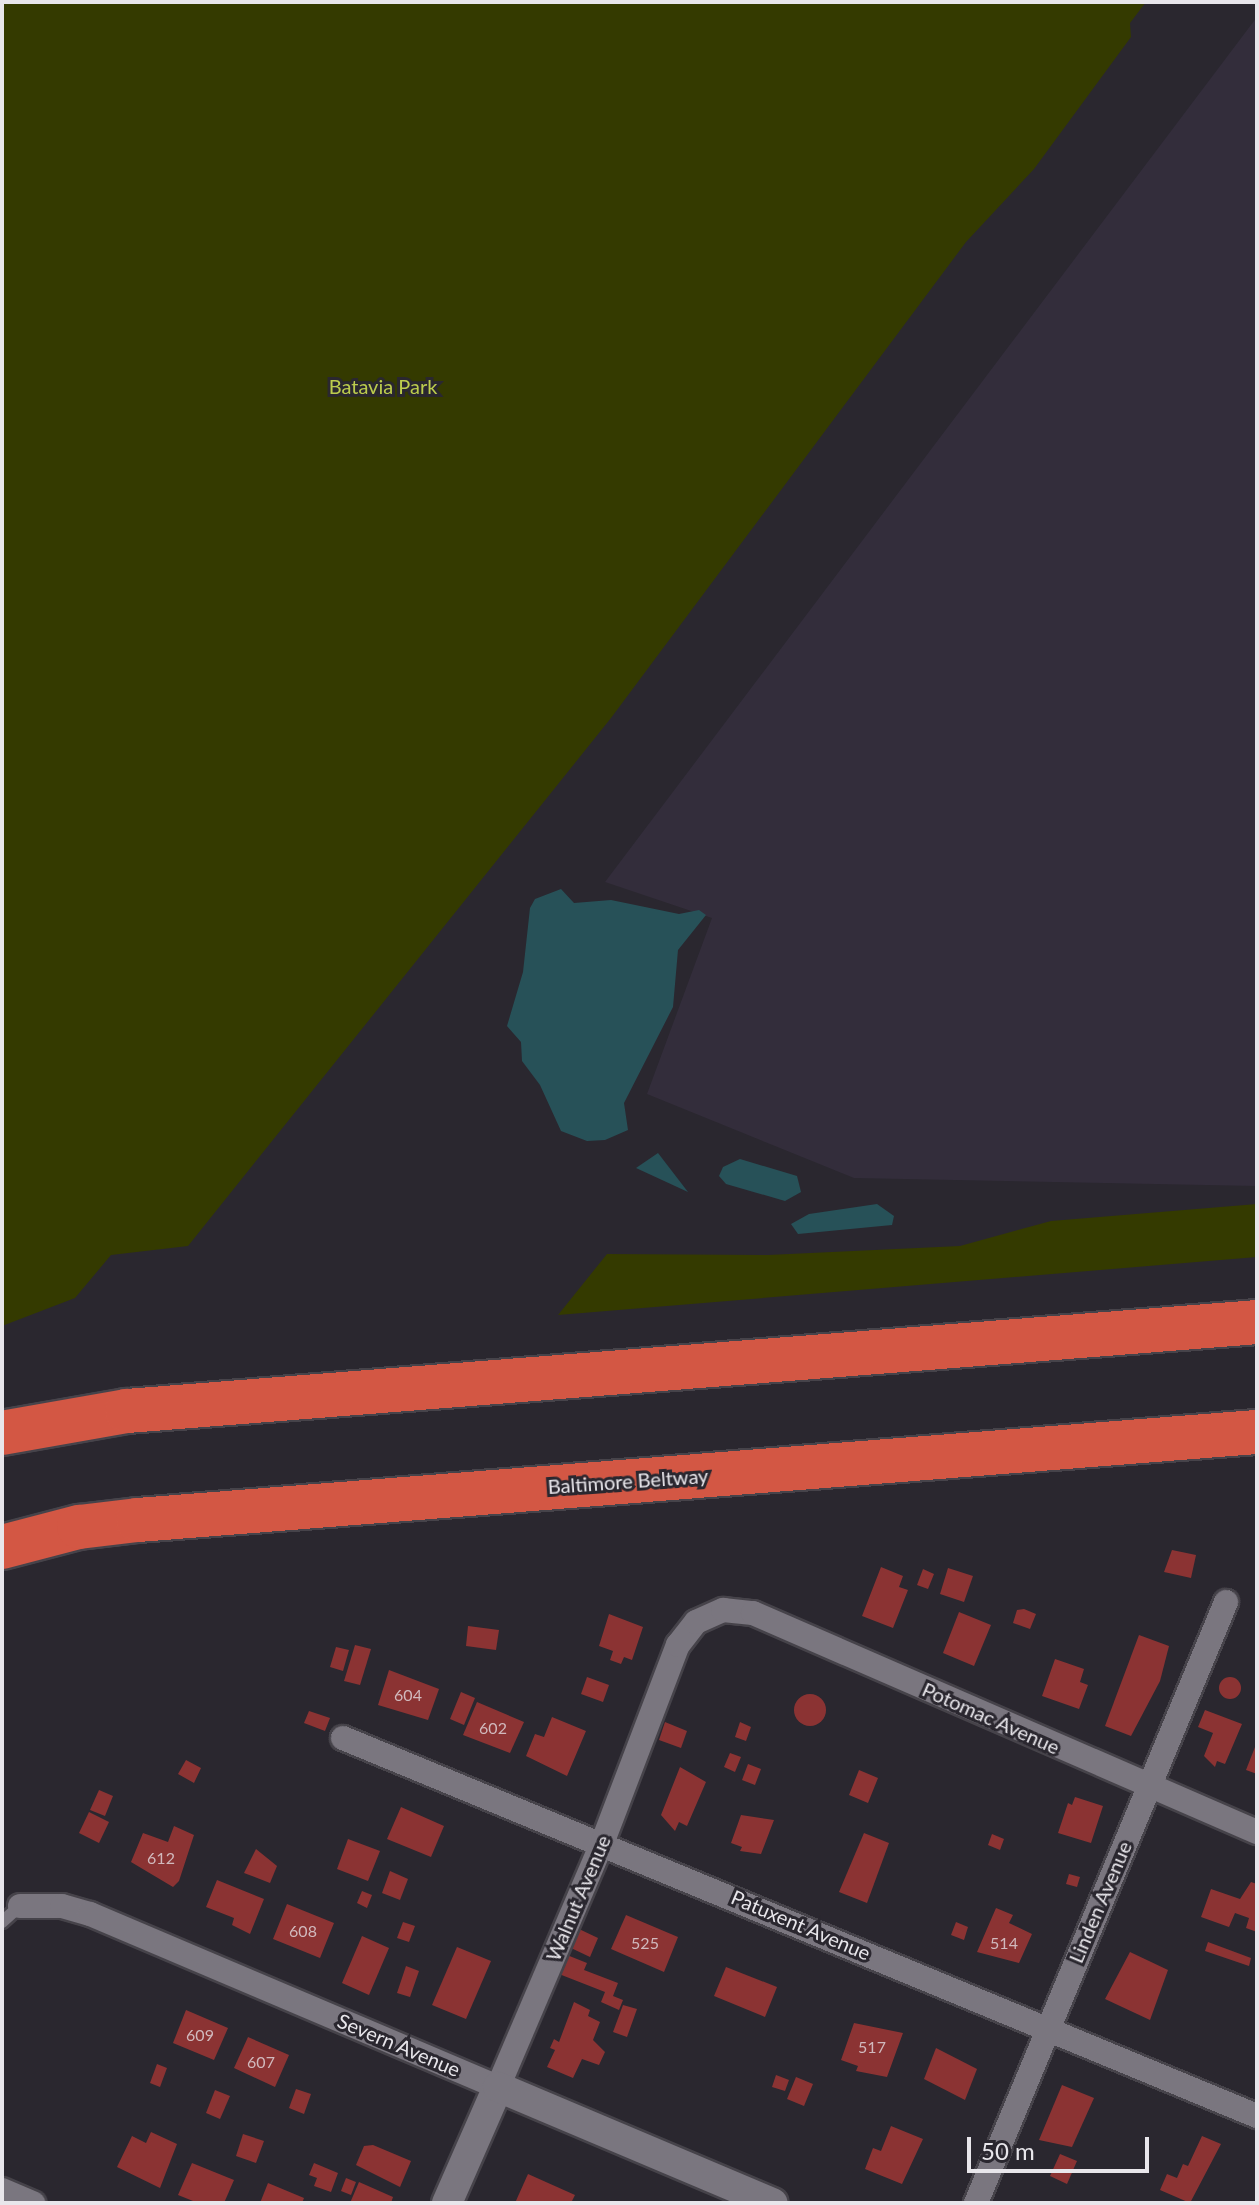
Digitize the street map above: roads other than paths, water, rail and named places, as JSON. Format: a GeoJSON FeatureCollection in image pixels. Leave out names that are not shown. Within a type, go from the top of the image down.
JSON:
{"type":"FeatureCollection","features":[{"type":"Feature","properties":{"kind":"highway"},"geometry":{"type":"LineString","coordinates":[[2,1433],[127,1411],[1257,1322]]}},
{"type":"Feature","properties":{"kind":"highway","name":"Baltimore Beltway"},"geometry":{"type":"LineString","coordinates":[[2,1547],[79,1527],[138,1520],[1257,1432]]}},
{"type":"Feature","properties":{"kind":"street","name":"Linden Avenue"},"geometry":{"type":"LineString","coordinates":[[976,2203],[1226,1602]]}},
{"type":"Feature","properties":{"kind":"street","name":"Potomac Avenue"},"geometry":{"type":"LineString","coordinates":[[723,1610],[753,1613],[1257,1832]]}},
{"type":"Feature","properties":{"kind":"street","name":"Walnut Avenue"},"geometry":{"type":"LineString","coordinates":[[447,2203],[603,1841],[678,1645],[696,1622],[723,1610]]}},
{"type":"Feature","properties":{"kind":"street","name":"Patuxent Avenue"},"geometry":{"type":"LineString","coordinates":[[343,1738],[603,1841],[1257,2116]]}},
{"type":"Feature","properties":{"kind":"street","name":"Severn Avenue"},"geometry":{"type":"LineString","coordinates":[[11,1914],[62,1906],[90,1914],[773,2203]]}},
{"type":"Feature","properties":{"kind":"street"},"geometry":{"type":"LineString","coordinates":[[2,2190],[33,2203]]}},
{"type":"Feature","properties":{"kind":"water"},"geometry":{"type":"Polygon","coordinates":[[[561,889],[574,903],[611,900],[679,914],[699,910],[706,915],[678,950],[673,1007],[624,1103],[628,1130],[605,1140],[587,1141],[561,1131],[540,1085],[522,1061],[521,1042],[507,1026],[523,972],[530,908],[535,899],[561,889]]]}},
{"type":"Feature","properties":{"kind":"water"},"geometry":{"type":"Polygon","coordinates":[[[658,1153],[688,1192],[636,1168],[658,1153]]]}},
{"type":"Feature","properties":{"kind":"water"},"geometry":{"type":"Polygon","coordinates":[[[740,1159],[797,1176],[801,1192],[785,1201],[726,1184],[719,1176],[723,1167],[740,1159]]]}},
{"type":"Feature","properties":{"kind":"water"},"geometry":{"type":"Polygon","coordinates":[[[877,1204],[894,1216],[892,1225],[798,1234],[791,1224],[809,1214],[877,1204]]]}},
{"type":"Feature","properties":{"kind":"park label","name":"Batavia Park"},"geometry":{"type":"Point","coordinates":[383,386]}}]}
